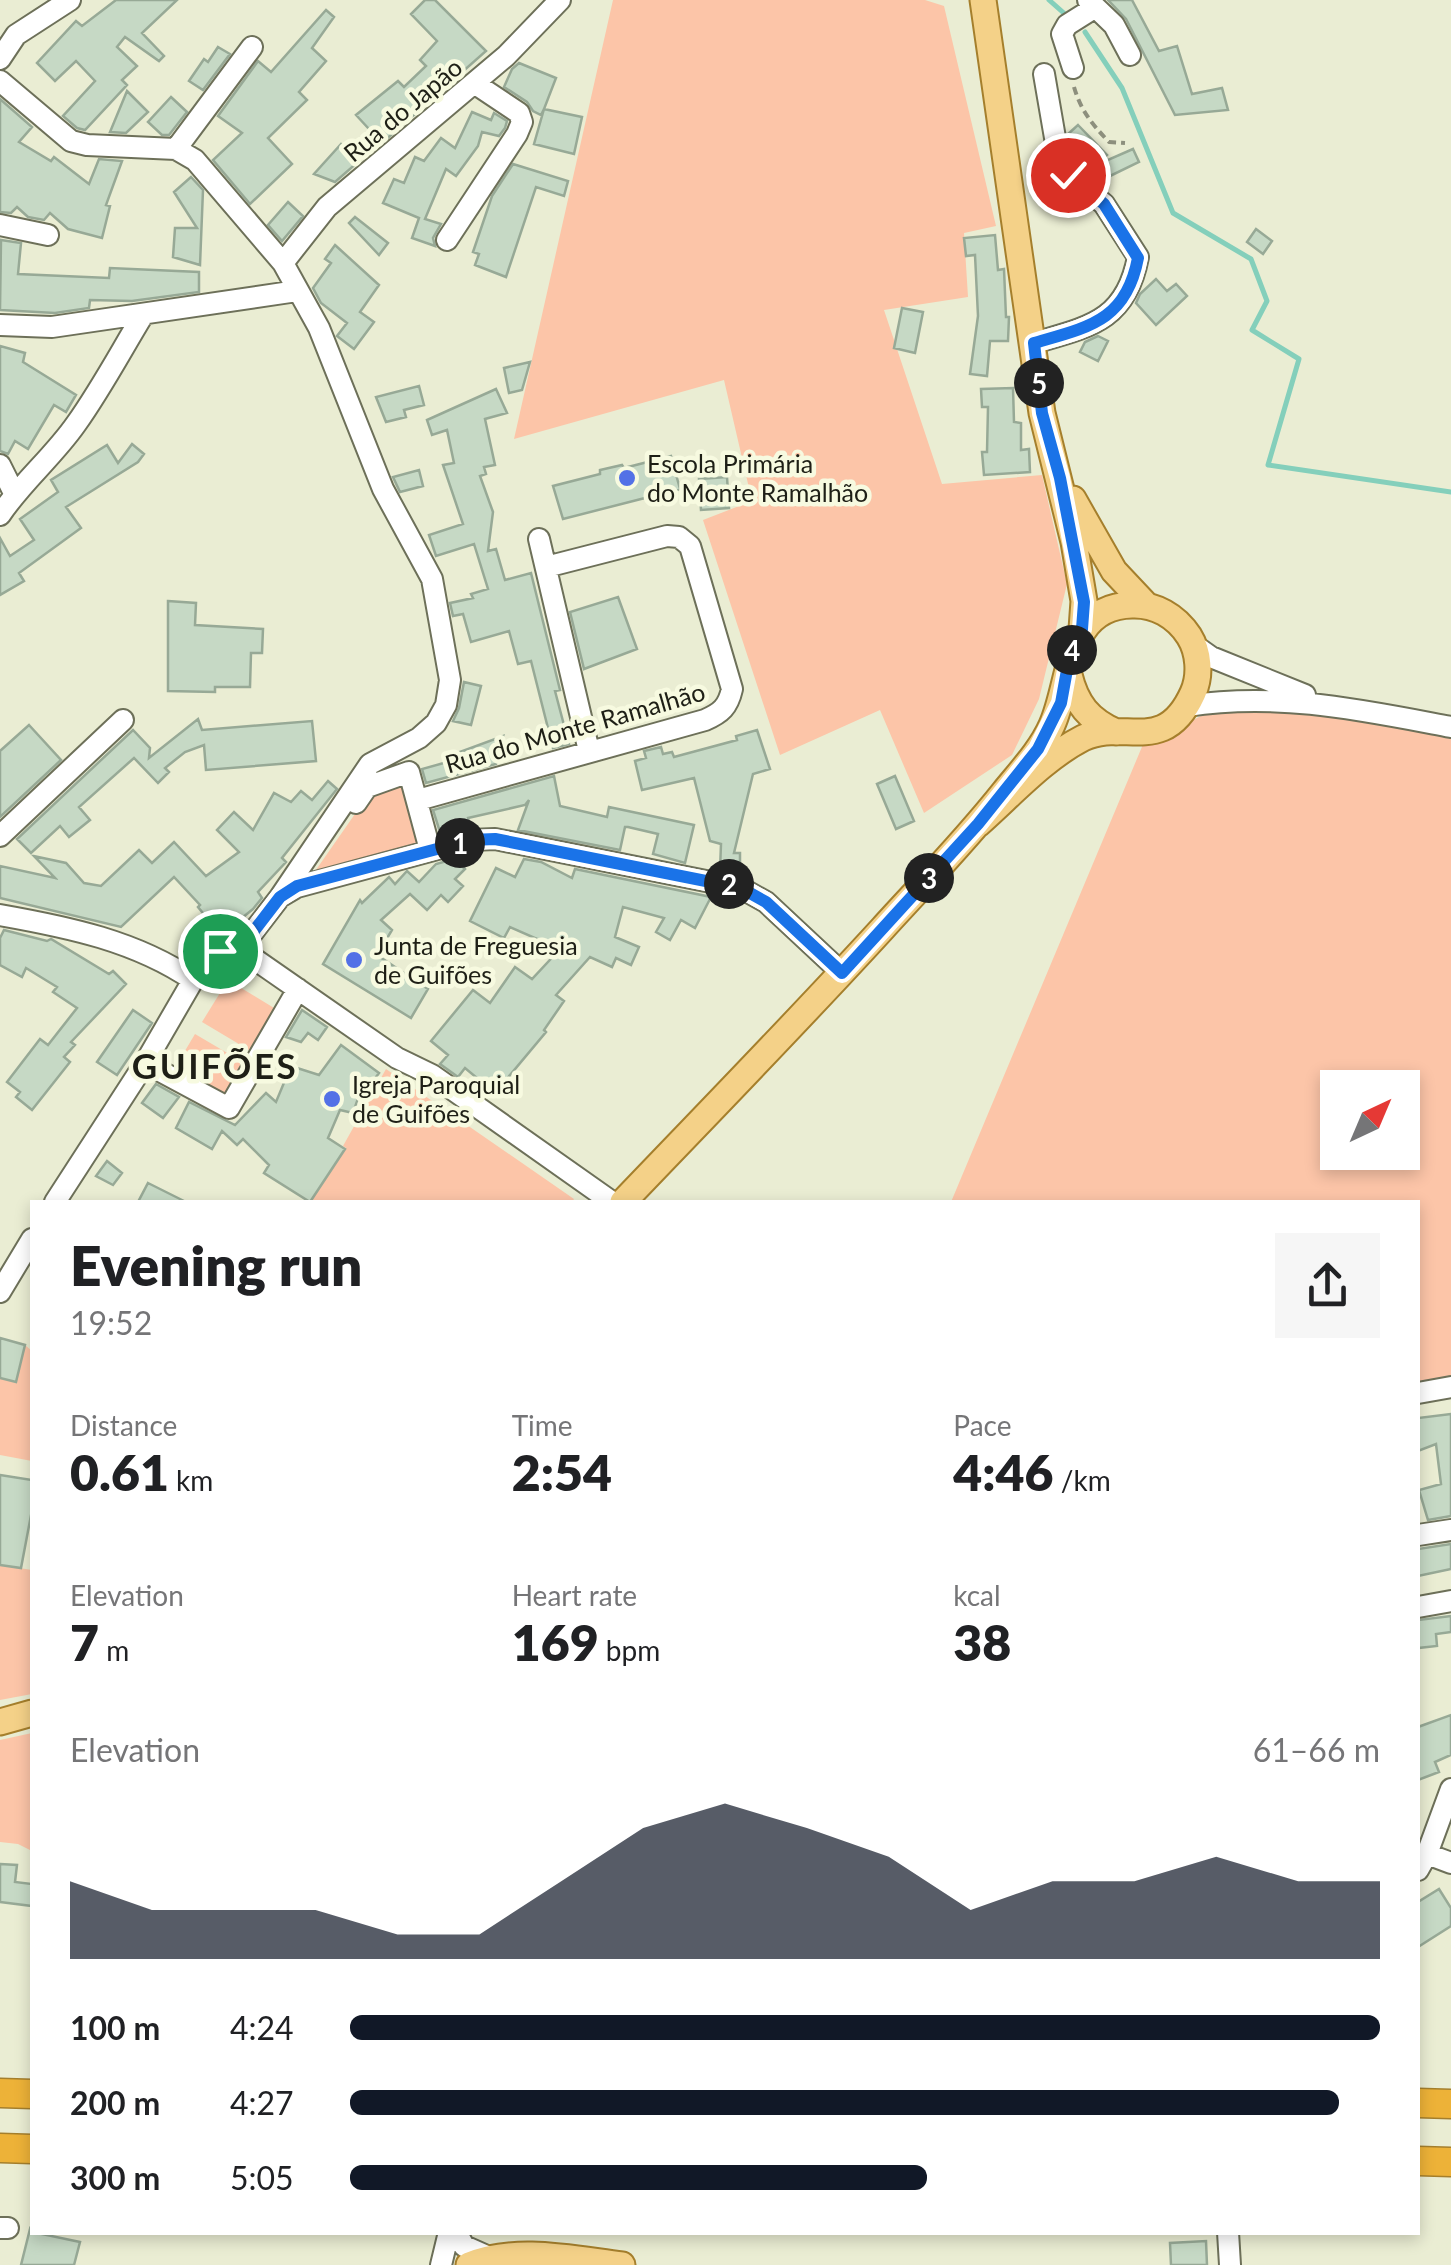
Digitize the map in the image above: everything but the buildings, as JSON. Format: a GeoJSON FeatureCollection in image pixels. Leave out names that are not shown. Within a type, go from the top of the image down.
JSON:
{"type":"FeatureCollection","features":[{"type":"Feature","properties":{"kind":"highway"},"geometry":{"type":"LineString","coordinates":[[0,2093],[30,2094]]}},
{"type":"Feature","properties":{"kind":"highway"},"geometry":{"type":"LineString","coordinates":[[1420,2103],[1451,2104]]}},
{"type":"Feature","properties":{"kind":"highway"},"geometry":{"type":"LineString","coordinates":[[0,2148],[30,2149]]}},
{"type":"Feature","properties":{"kind":"highway"},"geometry":{"type":"LineString","coordinates":[[1420,2162],[1451,2162]]}},
{"type":"Feature","properties":{"kind":"main road"},"geometry":{"type":"LineString","coordinates":[[983,0],[1042,413],[1060,478],[1084,602],[1082,629],[1069,659],[1069,676],[1084,711],[1098,724],[1116,732]]}},
{"type":"Feature","properties":{"kind":"main road"},"geometry":{"type":"LineString","coordinates":[[978,824],[1071,745],[1099,732],[1136,734],[1156,730],[1173,721],[1187,706],[1196,687],[1194,645],[1175,619],[1146,605],[1114,572],[1060,478]]}},
{"type":"Feature","properties":{"kind":"main road"},"geometry":{"type":"LineString","coordinates":[[1082,629],[1111,608],[1146,605]]}},
{"type":"Feature","properties":{"kind":"main road"},"geometry":{"type":"LineString","coordinates":[[626,1200],[978,824],[1050,730],[1069,676]]}},
{"type":"Feature","properties":{"kind":"main road"},"geometry":{"type":"LineString","coordinates":[[0,1722],[30,1714]]}},
{"type":"Feature","properties":{"kind":"main road"},"geometry":{"type":"LineString","coordinates":[[480,2262],[529,2260],[622,2265]]}},
{"type":"Feature","properties":{"kind":"street"},"geometry":{"type":"LineString","coordinates":[[0,59],[8,36],[70,0]]}},
{"type":"Feature","properties":{"kind":"street","name":"Rua do Japão"},"geometry":{"type":"LineString","coordinates":[[283,264],[326,208],[506,56],[560,0]]}},
{"type":"Feature","properties":{"kind":"street"},"geometry":{"type":"LineString","coordinates":[[1073,68],[1062,34],[1091,4],[1114,24],[1130,56]]}},
{"type":"Feature","properties":{"kind":"street"},"geometry":{"type":"LineString","coordinates":[[176,149],[252,47]]}},
{"type":"Feature","properties":{"kind":"street"},"geometry":{"type":"LineString","coordinates":[[1034,343],[1103,320],[1116,311],[1131,285],[1138,258],[1104,204],[1068,175],[1060,161],[1044,74]]}},
{"type":"Feature","properties":{"kind":"street"},"geometry":{"type":"LineString","coordinates":[[0,81],[71,140],[87,146],[176,149],[195,160],[283,264],[309,308],[330,350],[382,488],[432,579],[450,680],[446,705],[436,723],[419,738],[370,764],[289,892]]}},
{"type":"Feature","properties":{"kind":"street"},"geometry":{"type":"LineString","coordinates":[[447,240],[522,122],[519,113],[474,84]]}},
{"type":"Feature","properties":{"kind":"street"},"geometry":{"type":"LineString","coordinates":[[0,225],[48,234]]}},
{"type":"Feature","properties":{"kind":"street"},"geometry":{"type":"LineString","coordinates":[[0,324],[52,327],[296,291]]}},
{"type":"Feature","properties":{"kind":"street"},"geometry":{"type":"LineString","coordinates":[[0,515],[77,424],[143,315]]}},
{"type":"Feature","properties":{"kind":"street"},"geometry":{"type":"LineString","coordinates":[[0,465],[14,494]]}},
{"type":"Feature","properties":{"kind":"street","name":"Rua do Monte Ramalhão"},"geometry":{"type":"LineString","coordinates":[[418,800],[720,714],[729,702],[732,689],[690,546],[680,537],[667,536],[546,567]]}},
{"type":"Feature","properties":{"kind":"street"},"geometry":{"type":"LineString","coordinates":[[539,538],[590,751]]}},
{"type":"Feature","properties":{"kind":"street"},"geometry":{"type":"LineString","coordinates":[[1194,645],[1211,657],[1325,703],[1451,727]]}},
{"type":"Feature","properties":{"kind":"street"},"geometry":{"type":"LineString","coordinates":[[1187,706],[1224,701],[1325,703]]}},
{"type":"Feature","properties":{"kind":"street"},"geometry":{"type":"LineString","coordinates":[[0,836],[123,720]]}},
{"type":"Feature","properties":{"kind":"street"},"geometry":{"type":"LineString","coordinates":[[240,949],[289,892],[367,787],[409,772],[430,850]]}},
{"type":"Feature","properties":{"kind":"street"},"geometry":{"type":"LineString","coordinates":[[289,892],[430,850],[471,840],[495,839],[724,882],[766,902],[842,973]]}},
{"type":"Feature","properties":{"kind":"street"},"geometry":{"type":"LineString","coordinates":[[0,915],[74,930],[144,951],[193,980]]}},
{"type":"Feature","properties":{"kind":"street"},"geometry":{"type":"LineString","coordinates":[[56,1200],[145,1063],[193,980],[211,956],[240,949],[396,1058],[432,1075],[609,1200]]}},
{"type":"Feature","properties":{"kind":"street"},"geometry":{"type":"LineString","coordinates":[[145,1063],[229,1108],[298,988]]}},
{"type":"Feature","properties":{"kind":"street"},"geometry":{"type":"LineString","coordinates":[[0,1292],[30,1242]]}},
{"type":"Feature","properties":{"kind":"street"},"geometry":{"type":"LineString","coordinates":[[1420,1393],[1451,1387]]}},
{"type":"Feature","properties":{"kind":"street"},"geometry":{"type":"LineString","coordinates":[[1420,1535],[1451,1530]]}},
{"type":"Feature","properties":{"kind":"street"},"geometry":{"type":"LineString","coordinates":[[1420,1607],[1451,1602]]}},
{"type":"Feature","properties":{"kind":"street"},"geometry":{"type":"LineString","coordinates":[[1451,1790],[1422,1862],[1451,1863]]}},
{"type":"Feature","properties":{"kind":"street"},"geometry":{"type":"LineString","coordinates":[[442,2265],[451,2235]]}},
{"type":"Feature","properties":{"kind":"street"},"geometry":{"type":"LineString","coordinates":[[455,2235],[480,2262]]}},
{"type":"Feature","properties":{"kind":"street"},"geometry":{"type":"LineString","coordinates":[[1228,2235],[1230,2265]]}},
{"type":"Feature","properties":{"kind":"path"},"geometry":{"type":"LineString","coordinates":[[1073,68],[1072,81],[1083,113],[1109,142],[1125,143]]}},
{"type":"Feature","properties":{"kind":"shaded area"},"geometry":{"type":"Polygon","coordinates":[[[613,0],[925,0],[944,6],[996,226],[964,233],[968,297],[884,310],[942,484],[1042,475],[1067,584],[1039,699],[1012,755],[924,813],[880,710],[780,755],[703,520],[752,501],[724,380],[514,439],[613,0]]]}},
{"type":"Feature","properties":{"kind":"shaded area"},"geometry":{"type":"Polygon","coordinates":[[[1217,707],[1275,707],[1451,737],[1451,1378],[1420,1385],[1420,1200],[952,1200],[1144,742],[1157,740],[1217,707]]]}},
{"type":"Feature","properties":{"kind":"shaded area"},"geometry":{"type":"Polygon","coordinates":[[[404,781],[422,848],[311,877],[371,791],[404,781]]]}},
{"type":"Feature","properties":{"kind":"shaded area"},"geometry":{"type":"Polygon","coordinates":[[[228,980],[279,1011],[254,1053],[202,1022],[228,980]]]}},
{"type":"Feature","properties":{"kind":"shaded area"},"geometry":{"type":"Polygon","coordinates":[[[195,1034],[246,1064],[225,1100],[173,1071],[195,1034]]]}},
{"type":"Feature","properties":{"kind":"shaded area"},"geometry":{"type":"Polygon","coordinates":[[[386,1069],[574,1199],[311,1200],[346,1148],[343,1146],[386,1069]]]}},
{"type":"Feature","properties":{"kind":"shaded area"},"geometry":{"type":"Polygon","coordinates":[[[25,1345],[30,1349],[30,1461],[0,1455],[0,1378],[16,1381],[25,1345]]]}},
{"type":"Feature","properties":{"kind":"shaded area"},"geometry":{"type":"Polygon","coordinates":[[[0,1565],[30,1570],[30,1694],[0,1700],[0,1565]]]}},
{"type":"Feature","properties":{"kind":"shaded area"},"geometry":{"type":"Polygon","coordinates":[[[30,1733],[30,1850],[0,1842],[0,1740],[30,1733]]]}},
{"type":"Feature","properties":{"kind":"waterway"},"geometry":{"type":"LineString","coordinates":[[1049,0],[1066,15]]}},
{"type":"Feature","properties":{"kind":"waterway"},"geometry":{"type":"LineString","coordinates":[[1085,32],[1122,88],[1173,213],[1251,259],[1267,301],[1252,330],[1299,359],[1268,465],[1451,492]]}},
{"type":"Feature","properties":{"kind":"place","name":"Escola Primária do Monte Ramalhão"},"geometry":{"type":"Point","coordinates":[627,478]}},
{"type":"Feature","properties":{"kind":"place","name":"Junta de Freguesia de Guifões"},"geometry":{"type":"Point","coordinates":[354,960]}},
{"type":"Feature","properties":{"kind":"place","name":"Igreja Paroquial de Guifões"},"geometry":{"type":"Point","coordinates":[332,1099]}},
{"type":"Feature","properties":{"kind":"district","name":"GUIFÕES"},"geometry":{"type":"Point","coordinates":[215,1067]}},
{"type":"Feature","properties":{"kind":"route"},"geometry":{"type":"LineString","coordinates":[[220,951],[240,949],[280,897],[297,886],[471,840],[495,839],[741,888],[766,902],[842,973],[978,824],[1038,749],[1050,730],[1069,676],[1069,659],[1082,629],[1084,602],[1060,478],[1042,413],[1034,343],[1103,320],[1116,311],[1131,285],[1138,258],[1104,204],[1068,175]]}}]}
